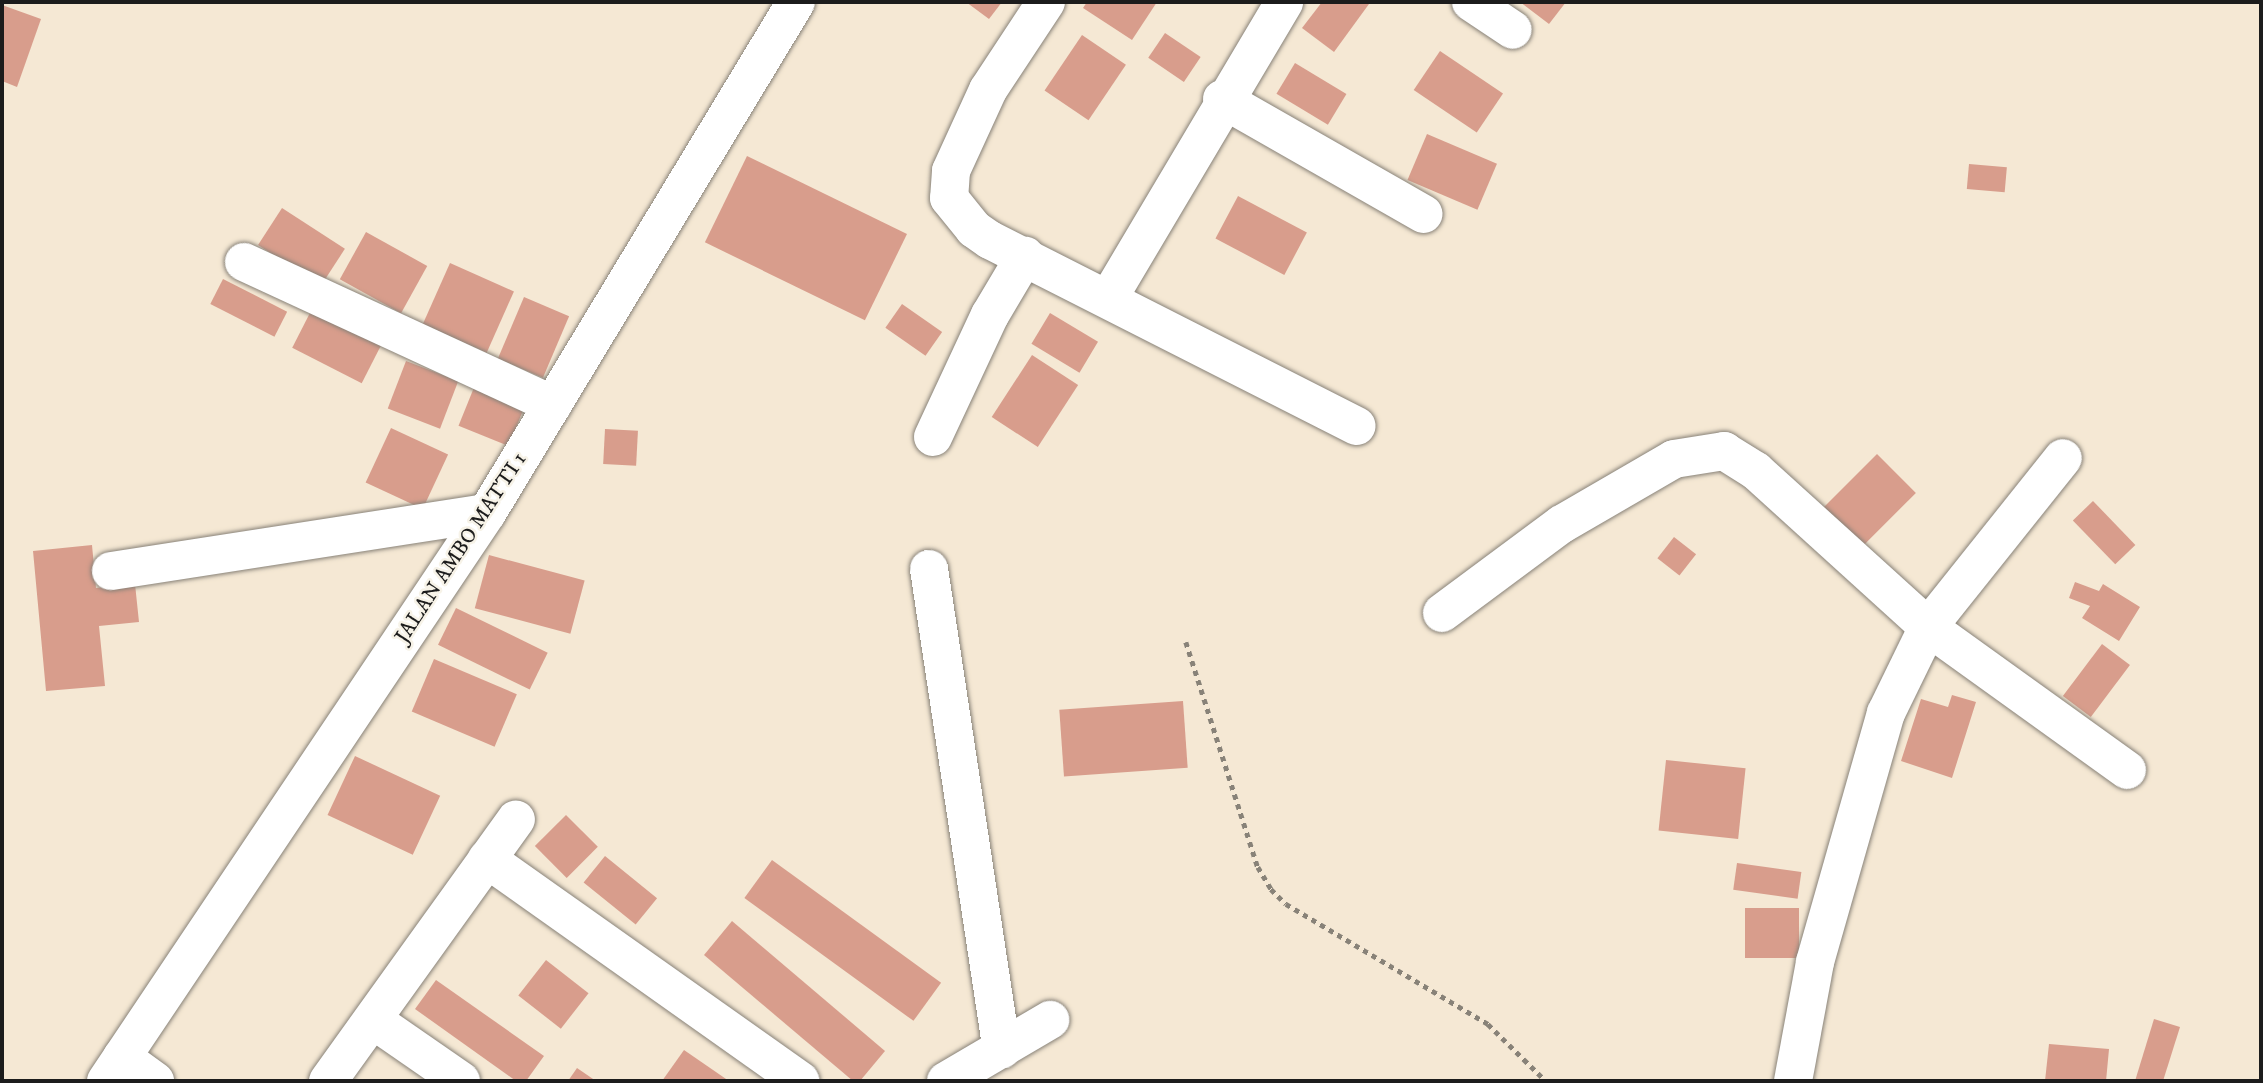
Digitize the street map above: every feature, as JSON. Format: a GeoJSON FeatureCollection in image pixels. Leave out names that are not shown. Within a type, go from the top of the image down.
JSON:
{"type":"FeatureCollection","features":[{"type":"Feature","properties":{"kind":"street","name":"JALAN AMBO MATTI 1"},"geometry":{"type":"LineString","coordinates":[[114,1069],[486,513],[796,2]]}},
{"type":"Feature","properties":{"kind":"street"},"geometry":{"type":"LineString","coordinates":[[1046,2],[988,90],[951,171],[949,198],[974,229],[1357,426]]}},
{"type":"Feature","properties":{"kind":"street"},"geometry":{"type":"LineString","coordinates":[[1108,299],[1222,100],[1284,2]]}},
{"type":"Feature","properties":{"kind":"street"},"geometry":{"type":"LineString","coordinates":[[1471,2],[1513,30]]}},
{"type":"Feature","properties":{"kind":"street"},"geometry":{"type":"LineString","coordinates":[[1222,100],[1424,214]]}},
{"type":"Feature","properties":{"kind":"street"},"geometry":{"type":"LineString","coordinates":[[933,437],[990,315],[1025,256]]}},
{"type":"Feature","properties":{"kind":"street"},"geometry":{"type":"LineString","coordinates":[[244,262],[553,405]]}},
{"type":"Feature","properties":{"kind":"street"},"geometry":{"type":"LineString","coordinates":[[1442,613],[1562,524],[1674,459],[1724,451],[1756,471],[1928,627],[2127,771]]}},
{"type":"Feature","properties":{"kind":"street"},"geometry":{"type":"LineString","coordinates":[[1793,1081],[1815,962],[1867,771],[1886,713],[1928,627],[2063,458]]}},
{"type":"Feature","properties":{"kind":"street"},"geometry":{"type":"LineString","coordinates":[[111,571],[486,513]]}},
{"type":"Feature","properties":{"kind":"street"},"geometry":{"type":"LineString","coordinates":[[929,569],[1002,1049]]}},
{"type":"Feature","properties":{"kind":"street"},"geometry":{"type":"LineString","coordinates":[[328,1081],[516,819]]}},
{"type":"Feature","properties":{"kind":"street"},"geometry":{"type":"LineString","coordinates":[[487,859],[800,1081]]}},
{"type":"Feature","properties":{"kind":"street"},"geometry":{"type":"LineString","coordinates":[[373,1020],[461,1081]]}},
{"type":"Feature","properties":{"kind":"street"},"geometry":{"type":"LineString","coordinates":[[946,1081],[1050,1020]]}},
{"type":"Feature","properties":{"kind":"street"},"geometry":{"type":"LineString","coordinates":[[114,1069],[155,1081]]}},
{"type":"Feature","properties":{"kind":"path"},"geometry":{"type":"LineString","coordinates":[[1185,642],[1258,867],[1271,889],[1286,904],[1488,1024],[1546,1081]]}},
{"type":"Feature","properties":{"kind":"building"},"geometry":{"type":"Polygon","coordinates":[[[966,2],[1002,2],[989,19],[966,2]]]}},
{"type":"Feature","properties":{"kind":"building"},"geometry":{"type":"Polygon","coordinates":[[[1087,2],[1157,2],[1132,40],[1083,8],[1087,2]]]}},
{"type":"Feature","properties":{"kind":"building"},"geometry":{"type":"Polygon","coordinates":[[[1322,2],[1369,4],[1334,52],[1302,28],[1322,2]]]}},
{"type":"Feature","properties":{"kind":"building"},"geometry":{"type":"Polygon","coordinates":[[[1520,2],[1566,2],[1549,24],[1520,2]]]}},
{"type":"Feature","properties":{"kind":"building"},"geometry":{"type":"Polygon","coordinates":[[[2,5],[41,19],[17,87],[2,81],[2,5]]]}},
{"type":"Feature","properties":{"kind":"building"},"geometry":{"type":"Polygon","coordinates":[[[1165,33],[1201,57],[1184,82],[1148,58],[1165,33]]]}},
{"type":"Feature","properties":{"kind":"building"},"geometry":{"type":"Polygon","coordinates":[[[1082,35],[1126,65],[1088,120],[1045,91],[1082,35]]]}},
{"type":"Feature","properties":{"kind":"building"},"geometry":{"type":"Polygon","coordinates":[[[1440,51],[1503,93],[1477,132],[1414,90],[1440,51]]]}},
{"type":"Feature","properties":{"kind":"building"},"geometry":{"type":"Polygon","coordinates":[[[1295,63],[1346,94],[1328,125],[1276,94],[1295,63]]]}},
{"type":"Feature","properties":{"kind":"building"},"geometry":{"type":"Polygon","coordinates":[[[1427,134],[1497,164],[1477,210],[1407,180],[1427,134]]]}},
{"type":"Feature","properties":{"kind":"building"},"geometry":{"type":"Polygon","coordinates":[[[747,156],[907,234],[865,320],[705,242],[747,156]]]}},
{"type":"Feature","properties":{"kind":"building"},"geometry":{"type":"Polygon","coordinates":[[[1969,164],[2007,167],[2005,192],[1967,189],[1969,164]]]}},
{"type":"Feature","properties":{"kind":"building"},"geometry":{"type":"Polygon","coordinates":[[[1238,196],[1307,233],[1284,275],[1215,238],[1238,196]]]}},
{"type":"Feature","properties":{"kind":"building"},"geometry":{"type":"Polygon","coordinates":[[[282,208],[345,249],[321,286],[258,245],[282,208]]]}},
{"type":"Feature","properties":{"kind":"building"},"geometry":{"type":"Polygon","coordinates":[[[366,232],[427,266],[401,313],[340,279],[366,232]]]}},
{"type":"Feature","properties":{"kind":"building"},"geometry":{"type":"Polygon","coordinates":[[[450,263],[514,291],[487,353],[423,324],[450,263]]]}},
{"type":"Feature","properties":{"kind":"building"},"geometry":{"type":"Polygon","coordinates":[[[223,279],[287,312],[274,337],[210,304],[223,279]]]}},
{"type":"Feature","properties":{"kind":"building"},"geometry":{"type":"Polygon","coordinates":[[[524,297],[569,316],[543,378],[498,359],[524,297]]]}},
{"type":"Feature","properties":{"kind":"building"},"geometry":{"type":"Polygon","coordinates":[[[902,304],[942,332],[926,356],[885,328],[902,304]]]}},
{"type":"Feature","properties":{"kind":"building"},"geometry":{"type":"Polygon","coordinates":[[[314,305],[383,340],[362,383],[292,348],[314,305]]]}},
{"type":"Feature","properties":{"kind":"building"},"geometry":{"type":"Polygon","coordinates":[[[1050,313],[1098,342],[1079,373],[1031,344],[1050,313]]]}},
{"type":"Feature","properties":{"kind":"building"},"geometry":{"type":"Polygon","coordinates":[[[1032,355],[1078,385],[1038,447],[992,417],[1032,355]]]}},
{"type":"Feature","properties":{"kind":"building"},"geometry":{"type":"Polygon","coordinates":[[[406,361],[458,381],[440,429],[388,409],[406,361]]]}},
{"type":"Feature","properties":{"kind":"building"},"geometry":{"type":"Polygon","coordinates":[[[475,385],[525,405],[509,446],[459,426],[475,385]]]}},
{"type":"Feature","properties":{"kind":"building"},"geometry":{"type":"Polygon","coordinates":[[[391,428],[448,455],[423,509],[366,482],[391,428]]]}},
{"type":"Feature","properties":{"kind":"building"},"geometry":{"type":"Polygon","coordinates":[[[605,429],[638,431],[636,466],[603,464],[605,429]]]}},
{"type":"Feature","properties":{"kind":"building"},"geometry":{"type":"Polygon","coordinates":[[[1877,454],[1916,493],[1859,550],[1820,511],[1877,454]]]}},
{"type":"Feature","properties":{"kind":"building"},"geometry":{"type":"Polygon","coordinates":[[[2093,501],[2135,545],[2115,564],[2073,520],[2093,501]]]}},
{"type":"Feature","properties":{"kind":"building"},"geometry":{"type":"Polygon","coordinates":[[[1674,537],[1696,554],[1679,576],[1657,558],[1674,537]]]}},
{"type":"Feature","properties":{"kind":"building"},"geometry":{"type":"Polygon","coordinates":[[[92,545],[96,588],[135,584],[139,622],[99,626],[105,686],[46,691],[33,551],[92,545]]]}},
{"type":"Feature","properties":{"kind":"building"},"geometry":{"type":"Polygon","coordinates":[[[489,555],[585,581],[570,634],[475,608],[489,555]]]}},
{"type":"Feature","properties":{"kind":"building"},"geometry":{"type":"Polygon","coordinates":[[[2075,582],[2099,591],[2103,584],[2140,607],[2119,641],[2082,618],[2090,606],[2069,598],[2075,582]]]}},
{"type":"Feature","properties":{"kind":"building"},"geometry":{"type":"Polygon","coordinates":[[[456,608],[548,653],[530,690],[438,645],[456,608]]]}},
{"type":"Feature","properties":{"kind":"building"},"geometry":{"type":"Polygon","coordinates":[[[2102,644],[2130,665],[2091,717],[2063,696],[2102,644]]]}},
{"type":"Feature","properties":{"kind":"building"},"geometry":{"type":"Polygon","coordinates":[[[434,659],[517,694],[495,747],[412,711],[434,659]]]}},
{"type":"Feature","properties":{"kind":"building"},"geometry":{"type":"Polygon","coordinates":[[[1952,695],[1976,702],[1952,778],[1901,761],[1921,699],[1948,707],[1952,695]]]}},
{"type":"Feature","properties":{"kind":"building"},"geometry":{"type":"Polygon","coordinates":[[[1183,701],[1188,768],[1064,776],[1059,710],[1183,701]]]}},
{"type":"Feature","properties":{"kind":"building"},"geometry":{"type":"Polygon","coordinates":[[[355,756],[440,796],[413,855],[328,815],[355,756]]]}},
{"type":"Feature","properties":{"kind":"building"},"geometry":{"type":"Polygon","coordinates":[[[1666,760],[1746,768],[1738,839],[1659,831],[1666,760]]]}},
{"type":"Feature","properties":{"kind":"building"},"geometry":{"type":"Polygon","coordinates":[[[566,815],[598,847],[567,878],[535,846],[566,815]]]}},
{"type":"Feature","properties":{"kind":"building"},"geometry":{"type":"Polygon","coordinates":[[[605,856],[657,898],[636,925],[584,882],[605,856]]]}},
{"type":"Feature","properties":{"kind":"building"},"geometry":{"type":"Polygon","coordinates":[[[772,860],[941,983],[913,1021],[744,898],[772,860]]]}},
{"type":"Feature","properties":{"kind":"building"},"geometry":{"type":"Polygon","coordinates":[[[1737,863],[1801,872],[1798,899],[1733,890],[1737,863]]]}},
{"type":"Feature","properties":{"kind":"building"},"geometry":{"type":"Polygon","coordinates":[[[1745,908],[1799,908],[1799,958],[1745,958],[1745,908]]]}},
{"type":"Feature","properties":{"kind":"building"},"geometry":{"type":"Polygon","coordinates":[[[732,921],[885,1051],[860,1081],[853,1081],[704,955],[732,921]]]}},
{"type":"Feature","properties":{"kind":"building"},"geometry":{"type":"Polygon","coordinates":[[[546,960],[589,993],[561,1029],[518,995],[546,960]]]}},
{"type":"Feature","properties":{"kind":"building"},"geometry":{"type":"Polygon","coordinates":[[[436,980],[544,1056],[526,1081],[516,1081],[415,1009],[436,980]]]}},
{"type":"Feature","properties":{"kind":"building"},"geometry":{"type":"Polygon","coordinates":[[[2154,1019],[2180,1027],[2163,1081],[2135,1081],[2154,1019]]]}},
{"type":"Feature","properties":{"kind":"building"},"geometry":{"type":"Polygon","coordinates":[[[2049,1044],[2109,1049],[2106,1081],[2045,1081],[2049,1044]]]}},
{"type":"Feature","properties":{"kind":"building"},"geometry":{"type":"Polygon","coordinates":[[[684,1050],[729,1081],[662,1081],[684,1050]]]}},
{"type":"Feature","properties":{"kind":"building"},"geometry":{"type":"Polygon","coordinates":[[[577,1068],[596,1081],[568,1081],[577,1068]]]}}]}
